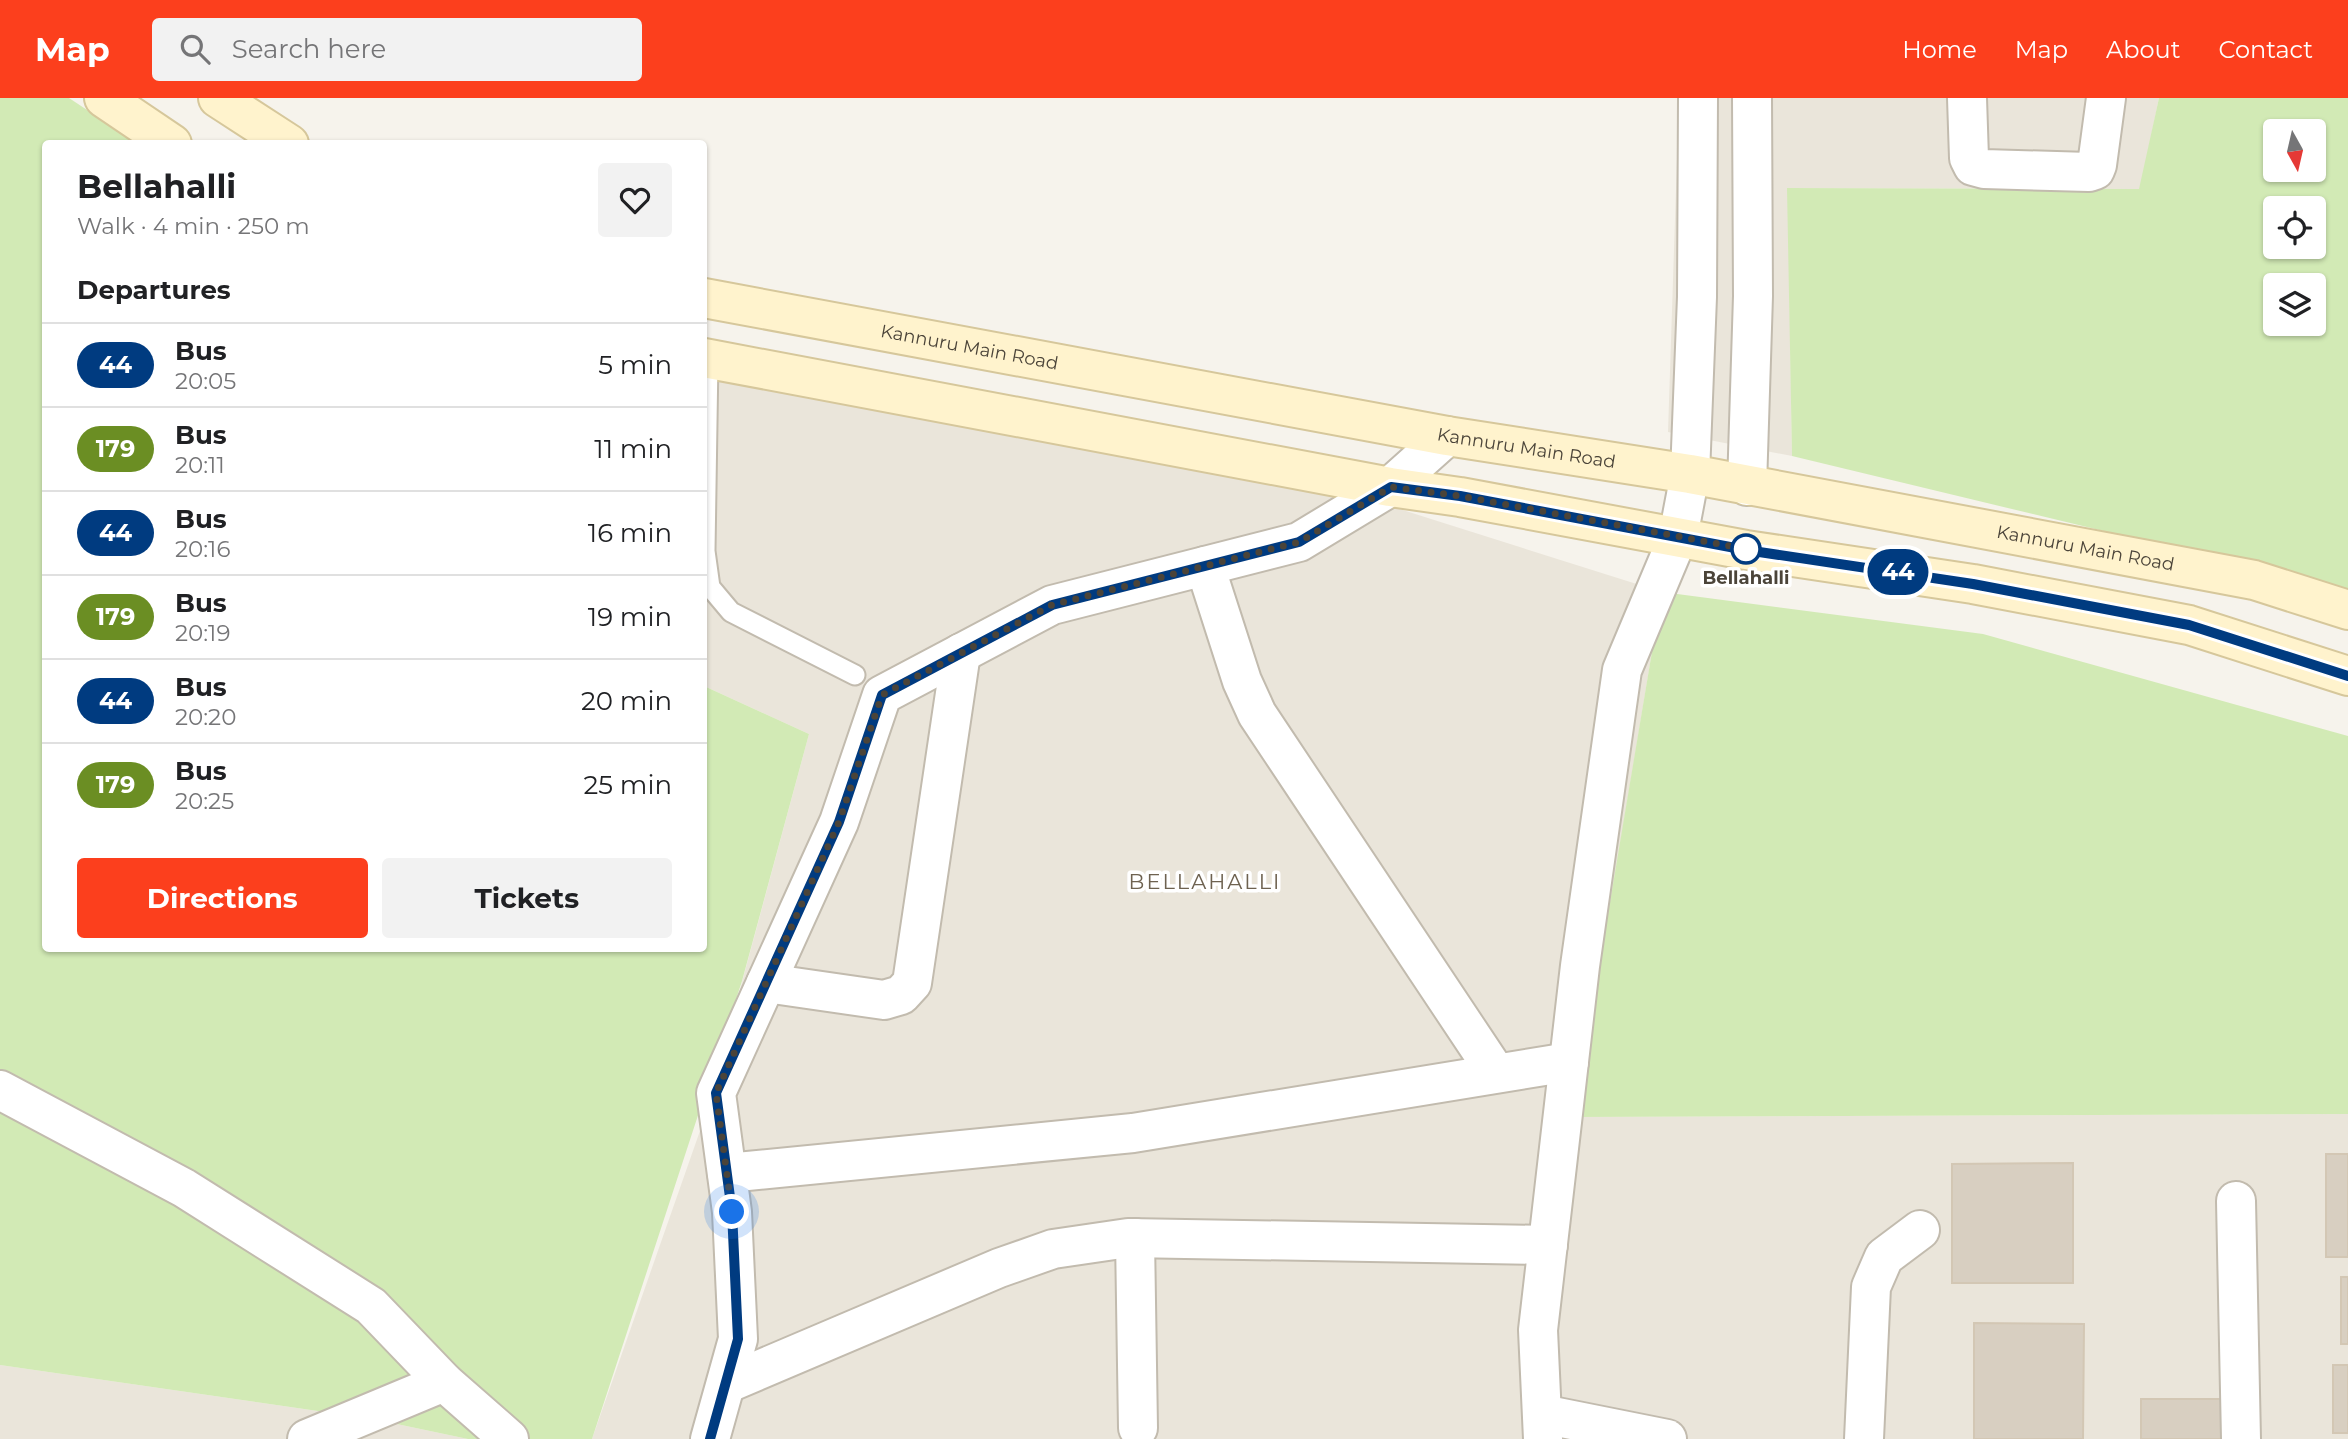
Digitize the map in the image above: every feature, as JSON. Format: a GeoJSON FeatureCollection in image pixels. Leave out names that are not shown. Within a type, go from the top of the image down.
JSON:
{"type":"FeatureCollection","features":[{"type":"Feature","properties":{"kind":"main road"},"geometry":{"type":"LineString","coordinates":[[104,98],[166,140]]}},
{"type":"Feature","properties":{"kind":"main road"},"geometry":{"type":"LineString","coordinates":[[218,98],[283,140]]}},
{"type":"Feature","properties":{"kind":"main road","name":"Kannuru Main Road"},"geometry":{"type":"LineString","coordinates":[[707,300],[1447,436],[1690,474],[2254,580],[2348,610]]}},
{"type":"Feature","properties":{"kind":"main road"},"geometry":{"type":"LineString","coordinates":[[707,358],[1391,487],[1460,496],[1678,537],[1973,584],[2189,625],[2348,676]]}},
{"type":"Feature","properties":{"kind":"street"},"geometry":{"type":"LineString","coordinates":[[1667,1439],[1543,1427],[1538,1330],[1580,966],[1622,670],[1678,537],[1690,474],[1696,297],[1698,98]]}},
{"type":"Feature","properties":{"kind":"street"},"geometry":{"type":"LineString","coordinates":[[1747,486],[1753,296],[1752,98]]}},
{"type":"Feature","properties":{"kind":"street"},"geometry":{"type":"LineString","coordinates":[[1967,98],[1969,158],[1973,166],[1983,169],[2090,172],[2095,170],[2097,164],[2106,98]]}},
{"type":"Feature","properties":{"kind":"street"},"geometry":{"type":"LineString","coordinates":[[710,1439],[738,1339],[732,1212],[716,1093],[839,822],[882,695],[1052,605],[1299,542],[1391,487],[1447,436]]}},
{"type":"Feature","properties":{"kind":"street"},"geometry":{"type":"LineString","coordinates":[[1205,566],[1242,681],[1257,714],[1496,1073]]}},
{"type":"Feature","properties":{"kind":"street"},"geometry":{"type":"LineString","coordinates":[[765,983],[884,1000],[901,995],[912,983],[961,653]]}},
{"type":"Feature","properties":{"kind":"street"},"geometry":{"type":"LineString","coordinates":[[727,1173],[1133,1133],[1569,1062]]}},
{"type":"Feature","properties":{"kind":"street"},"geometry":{"type":"LineString","coordinates":[[0,1090],[184,1188],[371,1306],[444,1382],[509,1439]]}},
{"type":"Feature","properties":{"kind":"street"},"geometry":{"type":"LineString","coordinates":[[2236,1201],[2241,1439]]}},
{"type":"Feature","properties":{"kind":"street"},"geometry":{"type":"LineString","coordinates":[[1864,1439],[1871,1287],[1884,1256],[1920,1230]]}},
{"type":"Feature","properties":{"kind":"street"},"geometry":{"type":"LineString","coordinates":[[726,1384],[1053,1249],[1135,1238],[1548,1245]]}},
{"type":"Feature","properties":{"kind":"street"},"geometry":{"type":"LineString","coordinates":[[1135,1238],[1138,1428]]}},
{"type":"Feature","properties":{"kind":"street"},"geometry":{"type":"LineString","coordinates":[[307,1439],[444,1382]]}},
{"type":"Feature","properties":{"kind":"lane"},"geometry":{"type":"LineString","coordinates":[[707,565],[710,587],[731,611],[855,675]]}},
{"type":"Feature","properties":{"kind":"shaded area"},"geometry":{"type":"Polygon","coordinates":[[[1679,98],[2159,98],[2140,189],[1788,188],[1792,456],[1668,432],[1679,98]]]}},
{"type":"Feature","properties":{"kind":"shaded area"},"geometry":{"type":"Polygon","coordinates":[[[707,371],[1178,439],[1662,592],[1575,1117],[2348,1114],[2348,1439],[592,1439],[708,1108],[809,734],[707,687],[707,371]]]}},
{"type":"Feature","properties":{"kind":"shaded area"},"geometry":{"type":"Polygon","coordinates":[[[0,1365],[373,1419],[468,1439],[0,1439],[0,1365]]]}},
{"type":"Feature","properties":{"kind":"green space"},"geometry":{"type":"Polygon","coordinates":[[[0,98],[69,98],[132,140],[42,140],[42,952],[707,952],[707,687],[809,734],[742,981],[592,1439],[468,1439],[373,1419],[0,1365],[0,98]]]}},
{"type":"Feature","properties":{"kind":"green space"},"geometry":{"type":"Polygon","coordinates":[[[2159,98],[2348,98],[2348,590],[1792,456],[1787,188],[2139,189],[2159,98]]]}},
{"type":"Feature","properties":{"kind":"green space"},"geometry":{"type":"Polygon","coordinates":[[[1662,592],[1983,634],[2348,736],[2348,1114],[1574,1117],[1662,592]]]}},
{"type":"Feature","properties":{"kind":"building"},"geometry":{"type":"Polygon","coordinates":[[[2326,1154],[2348,1154],[2348,1257],[2326,1257],[2326,1154]]]}},
{"type":"Feature","properties":{"kind":"building"},"geometry":{"type":"Polygon","coordinates":[[[2073,1163],[2073,1283],[1952,1283],[1952,1164],[2073,1163]]]}},
{"type":"Feature","properties":{"kind":"building"},"geometry":{"type":"Polygon","coordinates":[[[2341,1277],[2348,1277],[2348,1344],[2341,1344],[2341,1277]]]}},
{"type":"Feature","properties":{"kind":"building"},"geometry":{"type":"Polygon","coordinates":[[[1974,1323],[2084,1324],[2083,1439],[1974,1439],[1974,1323]]]}},
{"type":"Feature","properties":{"kind":"building"},"geometry":{"type":"Polygon","coordinates":[[[2333,1365],[2348,1365],[2348,1433],[2333,1433],[2333,1365]]]}},
{"type":"Feature","properties":{"kind":"building"},"geometry":{"type":"Polygon","coordinates":[[[2141,1399],[2229,1399],[2229,1439],[2141,1439],[2141,1399]]]}},
{"type":"Feature","properties":{"kind":"bus line","name":"44"},"geometry":{"type":"LineString","coordinates":[[710,1439],[738,1339],[732,1212],[716,1093],[839,822],[882,695],[1052,605],[1299,542],[1391,487],[1460,496],[1746,550],[1973,584],[2189,625],[2348,676]]}},
{"type":"Feature","properties":{"kind":"place","name":"Bellahalli"},"geometry":{"type":"Point","coordinates":[1746,549]}},
{"type":"Feature","properties":{"kind":"district","name":"BELLAHALLI"},"geometry":{"type":"Point","coordinates":[1205,882]}},
{"type":"Feature","properties":{"kind":"route"},"geometry":{"type":"LineString","coordinates":[[732,1212],[716,1093],[839,822],[882,695],[1052,605],[1299,542],[1391,487],[1460,496],[1746,549]]}}]}
